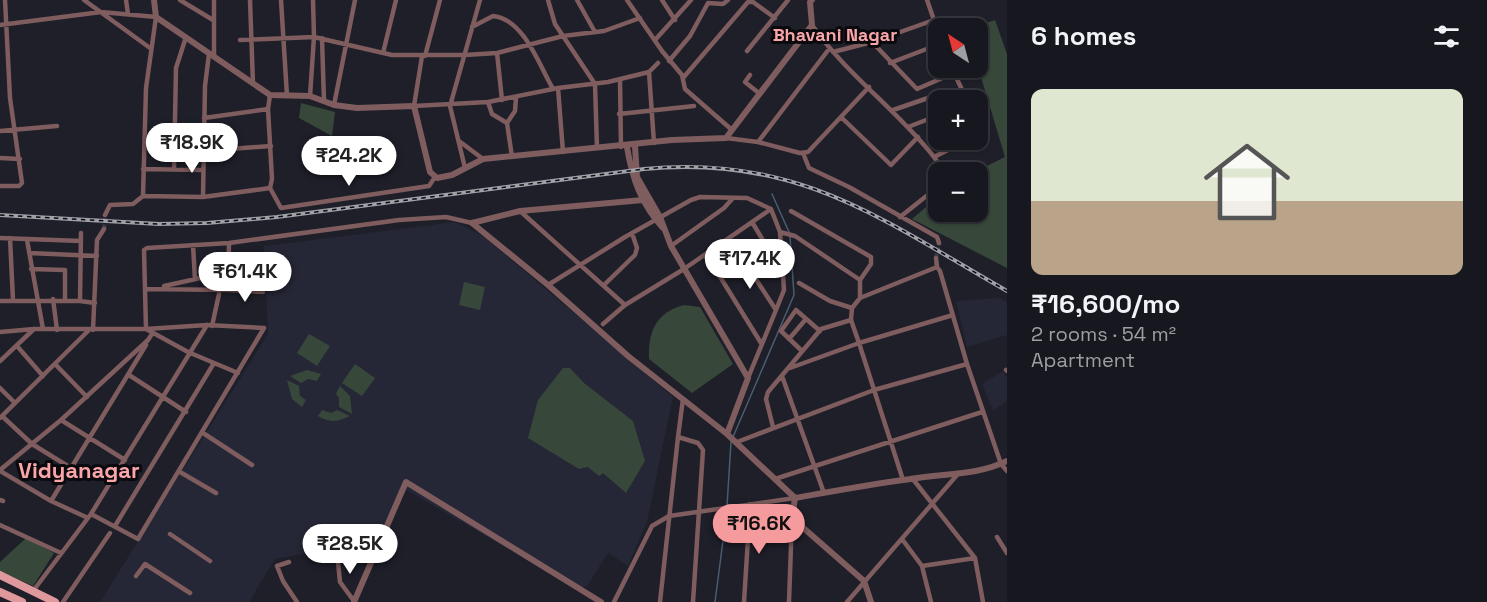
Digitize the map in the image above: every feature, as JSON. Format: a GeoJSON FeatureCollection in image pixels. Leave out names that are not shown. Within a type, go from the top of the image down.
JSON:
{"type":"FeatureCollection","features":[{"type":"Feature","properties":{"kind":"main road"},"geometry":{"type":"LineString","coordinates":[[0,575],[55,602]]}},
{"type":"Feature","properties":{"kind":"main road"},"geometry":{"type":"LineString","coordinates":[[0,592],[22,602]]}},
{"type":"Feature","properties":{"kind":"street"},"geometry":{"type":"LineString","coordinates":[[0,186],[21,184],[20,159],[10,98],[2,24],[5,0]]}},
{"type":"Feature","properties":{"kind":"street"},"geometry":{"type":"LineString","coordinates":[[84,0],[150,48]]}},
{"type":"Feature","properties":{"kind":"street"},"geometry":{"type":"LineString","coordinates":[[126,0],[128,14]]}},
{"type":"Feature","properties":{"kind":"street"},"geometry":{"type":"LineString","coordinates":[[143,196],[150,48],[156,17],[154,0]]}},
{"type":"Feature","properties":{"kind":"street"},"geometry":{"type":"LineString","coordinates":[[180,0],[213,20]]}},
{"type":"Feature","properties":{"kind":"street"},"geometry":{"type":"LineString","coordinates":[[203,197],[204,118],[212,55],[214,0]]}},
{"type":"Feature","properties":{"kind":"street"},"geometry":{"type":"LineString","coordinates":[[250,0],[253,84]]}},
{"type":"Feature","properties":{"kind":"street"},"geometry":{"type":"LineString","coordinates":[[281,0],[287,96]]}},
{"type":"Feature","properties":{"kind":"street"},"geometry":{"type":"LineString","coordinates":[[310,96],[314,37],[313,0]]}},
{"type":"Feature","properties":{"kind":"street"},"geometry":{"type":"LineString","coordinates":[[334,105],[355,0]]}},
{"type":"Feature","properties":{"kind":"street"},"geometry":{"type":"LineString","coordinates":[[383,53],[396,0]]}},
{"type":"Feature","properties":{"kind":"street"},"geometry":{"type":"LineString","coordinates":[[435,177],[430,172],[414,106],[423,56],[440,0]]}},
{"type":"Feature","properties":{"kind":"street"},"geometry":{"type":"LineString","coordinates":[[465,168],[450,106],[480,0]]}},
{"type":"Feature","properties":{"kind":"street"},"geometry":{"type":"LineString","coordinates":[[548,0],[552,20],[595,84],[597,149]]}},
{"type":"Feature","properties":{"kind":"street"},"geometry":{"type":"LineString","coordinates":[[577,0],[595,32]]}},
{"type":"Feature","properties":{"kind":"street"},"geometry":{"type":"LineString","coordinates":[[581,5],[588,0]]}},
{"type":"Feature","properties":{"kind":"street"},"geometry":{"type":"LineString","coordinates":[[627,0],[683,78],[689,93],[732,130]]}},
{"type":"Feature","properties":{"kind":"street"},"geometry":{"type":"LineString","coordinates":[[662,0],[675,20]]}},
{"type":"Feature","properties":{"kind":"street"},"geometry":{"type":"LineString","coordinates":[[655,40],[691,0]]}},
{"type":"Feature","properties":{"kind":"street"},"geometry":{"type":"LineString","coordinates":[[669,61],[690,36],[706,5],[711,2],[723,4],[728,0]]}},
{"type":"Feature","properties":{"kind":"street"},"geometry":{"type":"LineString","coordinates":[[747,51],[788,0]]}},
{"type":"Feature","properties":{"kind":"street"},"geometry":{"type":"LineString","coordinates":[[758,142],[831,51],[872,42],[934,20],[927,0]]}},
{"type":"Feature","properties":{"kind":"street"},"geometry":{"type":"LineString","coordinates":[[811,1],[812,25],[831,51],[908,126],[937,162]]}},
{"type":"Feature","properties":{"kind":"street"},"geometry":{"type":"LineString","coordinates":[[683,78],[748,2],[753,2],[775,18]]}},
{"type":"Feature","properties":{"kind":"street"},"geometry":{"type":"LineString","coordinates":[[2,24],[101,12],[156,17],[270,95],[310,96],[334,105],[385,109],[450,106],[516,98],[556,88],[620,80],[649,72],[658,63]]}},
{"type":"Feature","properties":{"kind":"street"},"geometry":{"type":"LineString","coordinates":[[472,27],[493,16],[499,17],[518,29],[556,88],[563,152]]}},
{"type":"Feature","properties":{"kind":"street"},"geometry":{"type":"LineString","coordinates":[[240,40],[314,37],[383,53],[465,56],[496,53],[563,36],[595,32],[640,18]]}},
{"type":"Feature","properties":{"kind":"street"},"geometry":{"type":"LineString","coordinates":[[726,138],[812,25]]}},
{"type":"Feature","properties":{"kind":"street"},"geometry":{"type":"LineString","coordinates":[[174,169],[176,68],[186,38]]}},
{"type":"Feature","properties":{"kind":"street"},"geometry":{"type":"LineString","coordinates":[[322,38],[324,101]]}},
{"type":"Feature","properties":{"kind":"street"},"geometry":{"type":"LineString","coordinates":[[872,42],[890,63],[928,98]]}},
{"type":"Feature","properties":{"kind":"street"},"geometry":{"type":"LineString","coordinates":[[890,63],[928,48]]}},
{"type":"Feature","properties":{"kind":"street"},"geometry":{"type":"LineString","coordinates":[[496,53],[502,100]]}},
{"type":"Feature","properties":{"kind":"street"},"geometry":{"type":"LineString","coordinates":[[649,72],[654,143]]}},
{"type":"Feature","properties":{"kind":"street"},"geometry":{"type":"LineString","coordinates":[[750,75],[745,82],[760,94]]}},
{"type":"Feature","properties":{"kind":"street"},"geometry":{"type":"LineString","coordinates":[[917,89],[937,78]]}},
{"type":"Feature","properties":{"kind":"street"},"geometry":{"type":"LineString","coordinates":[[620,80],[619,114],[632,178],[643,200],[658,218]]}},
{"type":"Feature","properties":{"kind":"street"},"geometry":{"type":"LineString","coordinates":[[270,95],[268,109],[271,146],[270,188],[281,208],[429,186],[435,177],[452,175],[483,159],[726,138],[758,142],[803,153],[815,147],[869,87]]}},
{"type":"Feature","properties":{"kind":"street"},"geometry":{"type":"LineString","coordinates":[[512,157],[507,123],[515,111],[516,98]]}},
{"type":"Feature","properties":{"kind":"street"},"geometry":{"type":"LineString","coordinates":[[893,111],[928,98]]}},
{"type":"Feature","properties":{"kind":"street"},"geometry":{"type":"LineString","coordinates":[[488,102],[492,114],[507,123]]}},
{"type":"Feature","properties":{"kind":"street"},"geometry":{"type":"LineString","coordinates":[[619,114],[694,106]]}},
{"type":"Feature","properties":{"kind":"street"},"geometry":{"type":"LineString","coordinates":[[204,118],[268,109]]}},
{"type":"Feature","properties":{"kind":"street"},"geometry":{"type":"LineString","coordinates":[[842,118],[891,165],[918,137]]}},
{"type":"Feature","properties":{"kind":"street"},"geometry":{"type":"LineString","coordinates":[[908,126],[928,119]]}},
{"type":"Feature","properties":{"kind":"street"},"geometry":{"type":"LineString","coordinates":[[0,131],[57,126]]}},
{"type":"Feature","properties":{"kind":"street"},"geometry":{"type":"LineString","coordinates":[[458,140],[483,159]]}},
{"type":"Feature","properties":{"kind":"street"},"geometry":{"type":"LineString","coordinates":[[203,151],[271,146]]}},
{"type":"Feature","properties":{"kind":"street"},"geometry":{"type":"LineString","coordinates":[[635,146],[637,177],[671,246],[748,378]]}},
{"type":"Feature","properties":{"kind":"street"},"geometry":{"type":"LineString","coordinates":[[934,157],[948,150]]}},
{"type":"Feature","properties":{"kind":"street"},"geometry":{"type":"LineString","coordinates":[[803,153],[809,168],[849,187],[937,237],[939,243]]}},
{"type":"Feature","properties":{"kind":"street"},"geometry":{"type":"LineString","coordinates":[[0,158],[20,159]]}},
{"type":"Feature","properties":{"kind":"street"},"geometry":{"type":"LineString","coordinates":[[143,169],[203,170]]}},
{"type":"Feature","properties":{"kind":"street"},"geometry":{"type":"LineString","coordinates":[[105,215],[109,206],[133,204],[143,196],[203,197],[270,188]]}},
{"type":"Feature","properties":{"kind":"street"},"geometry":{"type":"LineString","coordinates":[[900,217],[928,195]]}},
{"type":"Feature","properties":{"kind":"street"},"geometry":{"type":"LineString","coordinates":[[548,285],[632,233],[700,197],[750,198],[771,209],[780,232],[784,290],[761,343],[728,434]]}},
{"type":"Feature","properties":{"kind":"street"},"geometry":{"type":"LineString","coordinates":[[671,246],[724,208],[733,198]]}},
{"type":"Feature","properties":{"kind":"street"},"geometry":{"type":"LineString","coordinates":[[472,224],[520,211],[643,200]]}},
{"type":"Feature","properties":{"kind":"street"},"geometry":{"type":"LineString","coordinates":[[603,324],[625,305],[684,269],[771,209]]}},
{"type":"Feature","properties":{"kind":"street"},"geometry":{"type":"LineString","coordinates":[[520,211],[605,284],[625,305]]}},
{"type":"Feature","properties":{"kind":"street"},"geometry":{"type":"LineString","coordinates":[[791,211],[871,257],[871,264],[860,280],[860,298]]}},
{"type":"Feature","properties":{"kind":"street"},"geometry":{"type":"LineString","coordinates":[[237,373],[188,352],[146,329],[144,250],[229,243],[399,220],[446,217],[472,224],[548,285],[628,356],[728,434],[795,498]]}},
{"type":"Feature","properties":{"kind":"street"},"geometry":{"type":"LineString","coordinates":[[752,222],[783,272]]}},
{"type":"Feature","properties":{"kind":"street"},"geometry":{"type":"LineString","coordinates":[[71,468],[32,444],[1,417],[91,330],[95,303],[97,240],[104,229]]}},
{"type":"Feature","properties":{"kind":"street"},"geometry":{"type":"LineString","coordinates":[[780,232],[795,236],[860,280]]}},
{"type":"Feature","properties":{"kind":"street"},"geometry":{"type":"LineString","coordinates":[[80,301],[81,233]]}},
{"type":"Feature","properties":{"kind":"street"},"geometry":{"type":"LineString","coordinates":[[605,284],[635,255],[637,248],[632,233]]}},
{"type":"Feature","properties":{"kind":"street"},"geometry":{"type":"LineString","coordinates":[[0,238],[81,241]]}},
{"type":"Feature","properties":{"kind":"street"},"geometry":{"type":"LineString","coordinates":[[10,238],[13,300]]}},
{"type":"Feature","properties":{"kind":"street"},"geometry":{"type":"LineString","coordinates":[[729,238],[776,310]]}},
{"type":"Feature","properties":{"kind":"street"},"geometry":{"type":"LineString","coordinates":[[27,240],[43,329]]}},
{"type":"Feature","properties":{"kind":"street"},"geometry":{"type":"LineString","coordinates":[[228,290],[229,243]]}},
{"type":"Feature","properties":{"kind":"street"},"geometry":{"type":"LineString","coordinates":[[193,245],[195,279]]}},
{"type":"Feature","properties":{"kind":"street"},"geometry":{"type":"LineString","coordinates":[[29,253],[97,256]]}},
{"type":"Feature","properties":{"kind":"street"},"geometry":{"type":"LineString","coordinates":[[706,254],[761,343]]}},
{"type":"Feature","properties":{"kind":"street"},"geometry":{"type":"LineString","coordinates":[[936,258],[982,412],[1007,471]]}},
{"type":"Feature","properties":{"kind":"street"},"geometry":{"type":"LineString","coordinates":[[156,288],[264,264]]}},
{"type":"Feature","properties":{"kind":"street"},"geometry":{"type":"LineString","coordinates":[[903,480],[851,320],[852,308],[860,298],[937,267]]}},
{"type":"Feature","properties":{"kind":"street"},"geometry":{"type":"LineString","coordinates":[[31,269],[65,270],[65,300]]}},
{"type":"Feature","properties":{"kind":"street"},"geometry":{"type":"LineString","coordinates":[[799,283],[830,302],[852,308]]}},
{"type":"Feature","properties":{"kind":"street"},"geometry":{"type":"LineString","coordinates":[[145,289],[263,292]]}},
{"type":"Feature","properties":{"kind":"street"},"geometry":{"type":"LineString","coordinates":[[33,591],[89,516],[125,460],[188,352],[210,325],[219,294]]}},
{"type":"Feature","properties":{"kind":"street"},"geometry":{"type":"LineString","coordinates":[[0,301],[53,299],[95,303]]}},
{"type":"Feature","properties":{"kind":"street"},"geometry":{"type":"LineString","coordinates":[[53,299],[57,330]]}},
{"type":"Feature","properties":{"kind":"street"},"geometry":{"type":"LineString","coordinates":[[802,351],[781,331],[796,310],[820,331]]}},
{"type":"Feature","properties":{"kind":"street"},"geometry":{"type":"LineString","coordinates":[[790,368],[953,315]]}},
{"type":"Feature","properties":{"kind":"street"},"geometry":{"type":"LineString","coordinates":[[789,339],[806,319]]}},
{"type":"Feature","properties":{"kind":"street"},"geometry":{"type":"LineString","coordinates":[[773,427],[766,396],[820,331],[851,320]]}},
{"type":"Feature","properties":{"kind":"street"},"geometry":{"type":"LineString","coordinates":[[0,332],[34,329],[146,329],[210,325],[264,328],[138,539],[115,526],[51,501],[0,471],[87,397],[148,340]]}},
{"type":"Feature","properties":{"kind":"street"},"geometry":{"type":"LineString","coordinates":[[0,361],[34,329]]}},
{"type":"Feature","properties":{"kind":"street"},"geometry":{"type":"LineString","coordinates":[[51,501],[152,334]]}},
{"type":"Feature","properties":{"kind":"street"},"geometry":{"type":"LineString","coordinates":[[17,346],[43,376]]}},
{"type":"Feature","properties":{"kind":"street"},"geometry":{"type":"LineString","coordinates":[[115,526],[214,363]]}},
{"type":"Feature","properties":{"kind":"street"},"geometry":{"type":"LineString","coordinates":[[55,364],[87,397]]}},
{"type":"Feature","properties":{"kind":"street"},"geometry":{"type":"LineString","coordinates":[[736,442],[874,390],[967,364]]}},
{"type":"Feature","properties":{"kind":"street"},"geometry":{"type":"LineString","coordinates":[[129,375],[186,411]]}},
{"type":"Feature","properties":{"kind":"street"},"geometry":{"type":"LineString","coordinates":[[782,376],[824,493]]}},
{"type":"Feature","properties":{"kind":"street"},"geometry":{"type":"LineString","coordinates":[[0,388],[15,404]]}},
{"type":"Feature","properties":{"kind":"street"},"geometry":{"type":"LineString","coordinates":[[660,602],[683,397]]}},
{"type":"Feature","properties":{"kind":"street"},"geometry":{"type":"LineString","coordinates":[[775,479],[982,412]]}},
{"type":"Feature","properties":{"kind":"street"},"geometry":{"type":"LineString","coordinates":[[61,420],[125,460]]}},
{"type":"Feature","properties":{"kind":"street"},"geometry":{"type":"LineString","coordinates":[[203,433],[252,465]]}},
{"type":"Feature","properties":{"kind":"street"},"geometry":{"type":"LineString","coordinates":[[678,437],[702,446],[693,602]]}},
{"type":"Feature","properties":{"kind":"street"},"geometry":{"type":"LineString","coordinates":[[614,602],[652,526],[669,516],[731,506],[750,506],[912,478],[957,475],[1004,462]]}},
{"type":"Feature","properties":{"kind":"street"},"geometry":{"type":"LineString","coordinates":[[180,472],[216,493]]}},
{"type":"Feature","properties":{"kind":"street"},"geometry":{"type":"LineString","coordinates":[[847,602],[957,475]]}},
{"type":"Feature","properties":{"kind":"street"},"geometry":{"type":"LineString","coordinates":[[912,478],[975,558],[983,602]]}},
{"type":"Feature","properties":{"kind":"street"},"geometry":{"type":"LineString","coordinates":[[354,602],[406,482],[601,602]]}},
{"type":"Feature","properties":{"kind":"street"},"geometry":{"type":"LineString","coordinates":[[789,602],[792,518],[795,498]]}},
{"type":"Feature","properties":{"kind":"street"},"geometry":{"type":"LineString","coordinates":[[750,506],[792,518],[864,581],[871,602]]}},
{"type":"Feature","properties":{"kind":"street"},"geometry":{"type":"LineString","coordinates":[[744,602],[750,506]]}},
{"type":"Feature","properties":{"kind":"street"},"geometry":{"type":"LineString","coordinates":[[0,525],[61,554]]}},
{"type":"Feature","properties":{"kind":"street"},"geometry":{"type":"LineString","coordinates":[[63,602],[110,533]]}},
{"type":"Feature","properties":{"kind":"street"},"geometry":{"type":"LineString","coordinates":[[170,534],[210,561]]}},
{"type":"Feature","properties":{"kind":"street"},"geometry":{"type":"LineString","coordinates":[[997,537],[1007,553]]}},
{"type":"Feature","properties":{"kind":"street"},"geometry":{"type":"LineString","coordinates":[[902,539],[922,566],[931,602]]}},
{"type":"Feature","properties":{"kind":"street"},"geometry":{"type":"LineString","coordinates":[[337,552],[336,562],[340,582],[354,602]]}},
{"type":"Feature","properties":{"kind":"street"},"geometry":{"type":"LineString","coordinates":[[922,566],[975,558]]}},
{"type":"Feature","properties":{"kind":"street"},"geometry":{"type":"LineString","coordinates":[[289,562],[277,566],[297,602]]}},
{"type":"Feature","properties":{"kind":"street"},"geometry":{"type":"LineString","coordinates":[[136,576],[145,564],[190,593]]}},
{"type":"Feature","properties":{"kind":"shaded area"},"geometry":{"type":"Polygon","coordinates":[[[455,222],[483,236],[673,397],[647,522],[628,566],[608,553],[587,586],[579,590],[405,489],[376,561],[332,549],[275,559],[249,602],[100,602],[268,334],[264,246],[455,222]]]}},
{"type":"Feature","properties":{"kind":"shaded area"},"geometry":{"type":"Polygon","coordinates":[[[999,298],[1007,302],[1007,335],[967,347],[956,301],[999,298]]]}},
{"type":"Feature","properties":{"kind":"shaded area"},"geometry":{"type":"Polygon","coordinates":[[[1003,371],[1007,378],[1007,401],[993,411],[982,384],[1003,371]]]}},
{"type":"Feature","properties":{"kind":"green space"},"geometry":{"type":"Polygon","coordinates":[[[995,20],[1007,54],[1007,268],[912,219],[928,205],[928,222],[988,222],[988,166],[1005,157],[988,100],[988,90],[985,90],[981,78],[988,78],[988,22],[995,20]]]}},
{"type":"Feature","properties":{"kind":"green space"},"geometry":{"type":"Polygon","coordinates":[[[301,103],[335,112],[332,136],[299,118],[301,103]]]}},
{"type":"Feature","properties":{"kind":"green space"},"geometry":{"type":"Polygon","coordinates":[[[464,282],[485,287],[480,310],[459,305],[464,282]]]}},
{"type":"Feature","properties":{"kind":"green space"},"geometry":{"type":"Polygon","coordinates":[[[684,305],[700,307],[733,364],[692,393],[649,359],[650,340],[656,324],[660,318],[674,308],[684,305]]]}},
{"type":"Feature","properties":{"kind":"green space"},"geometry":{"type":"Polygon","coordinates":[[[309,334],[330,346],[317,366],[297,353],[309,334]]]}},
{"type":"Feature","properties":{"kind":"green space"},"geometry":{"type":"Polygon","coordinates":[[[355,364],[375,378],[362,396],[342,383],[355,364]]]}},
{"type":"Feature","properties":{"kind":"green space"},"geometry":{"type":"Polygon","coordinates":[[[563,368],[570,368],[584,383],[633,421],[645,461],[626,493],[603,473],[599,476],[588,467],[579,469],[528,438],[538,400],[563,368]]]}},
{"type":"Feature","properties":{"kind":"green space"},"geometry":{"type":"Polygon","coordinates":[[[307,370],[321,374],[317,381],[308,379],[301,383],[290,376],[307,370]]]}},
{"type":"Feature","properties":{"kind":"green space"},"geometry":{"type":"Polygon","coordinates":[[[287,380],[299,386],[300,396],[306,400],[302,407],[292,399],[287,380]]]}},
{"type":"Feature","properties":{"kind":"green space"},"geometry":{"type":"Polygon","coordinates":[[[340,386],[350,396],[352,414],[339,407],[339,398],[336,394],[340,386]]]}},
{"type":"Feature","properties":{"kind":"green space"},"geometry":{"type":"Polygon","coordinates":[[[322,410],[331,413],[337,410],[350,416],[330,421],[318,416],[322,410]]]}},
{"type":"Feature","properties":{"kind":"green space"},"geometry":{"type":"Polygon","coordinates":[[[26,538],[54,553],[33,586],[0,571],[0,562],[26,538]]]}},
{"type":"Feature","properties":{"kind":"waterway"},"geometry":{"type":"LineString","coordinates":[[772,194],[789,232]]}},
{"type":"Feature","properties":{"kind":"waterway"},"geometry":{"type":"LineString","coordinates":[[733,437],[794,295],[790,236]]}},
{"type":"Feature","properties":{"kind":"waterway"},"geometry":{"type":"LineString","coordinates":[[727,506],[731,442]]}},
{"type":"Feature","properties":{"kind":"waterway"},"geometry":{"type":"LineString","coordinates":[[715,602],[727,510]]}},
{"type":"Feature","properties":{"kind":"tunnel"},"geometry":{"type":"LineString","coordinates":[[104,229],[105,215]]}},
{"type":"Feature","properties":{"kind":"tunnel"},"geometry":{"type":"LineString","coordinates":[[936,258],[939,243]]}},
{"type":"Feature","properties":{"kind":"railway"},"geometry":{"type":"LineString","coordinates":[[0,215],[159,224],[207,223],[277,217],[644,169],[698,167],[748,172],[793,182],[836,197],[919,239],[1007,291]]}},
{"type":"Feature","properties":{"kind":"district","name":"Bhavani Nagar"},"geometry":{"type":"Point","coordinates":[835,34]}},
{"type":"Feature","properties":{"kind":"district","name":"Vidyanagar"},"geometry":{"type":"Point","coordinates":[79,470]}}]}
